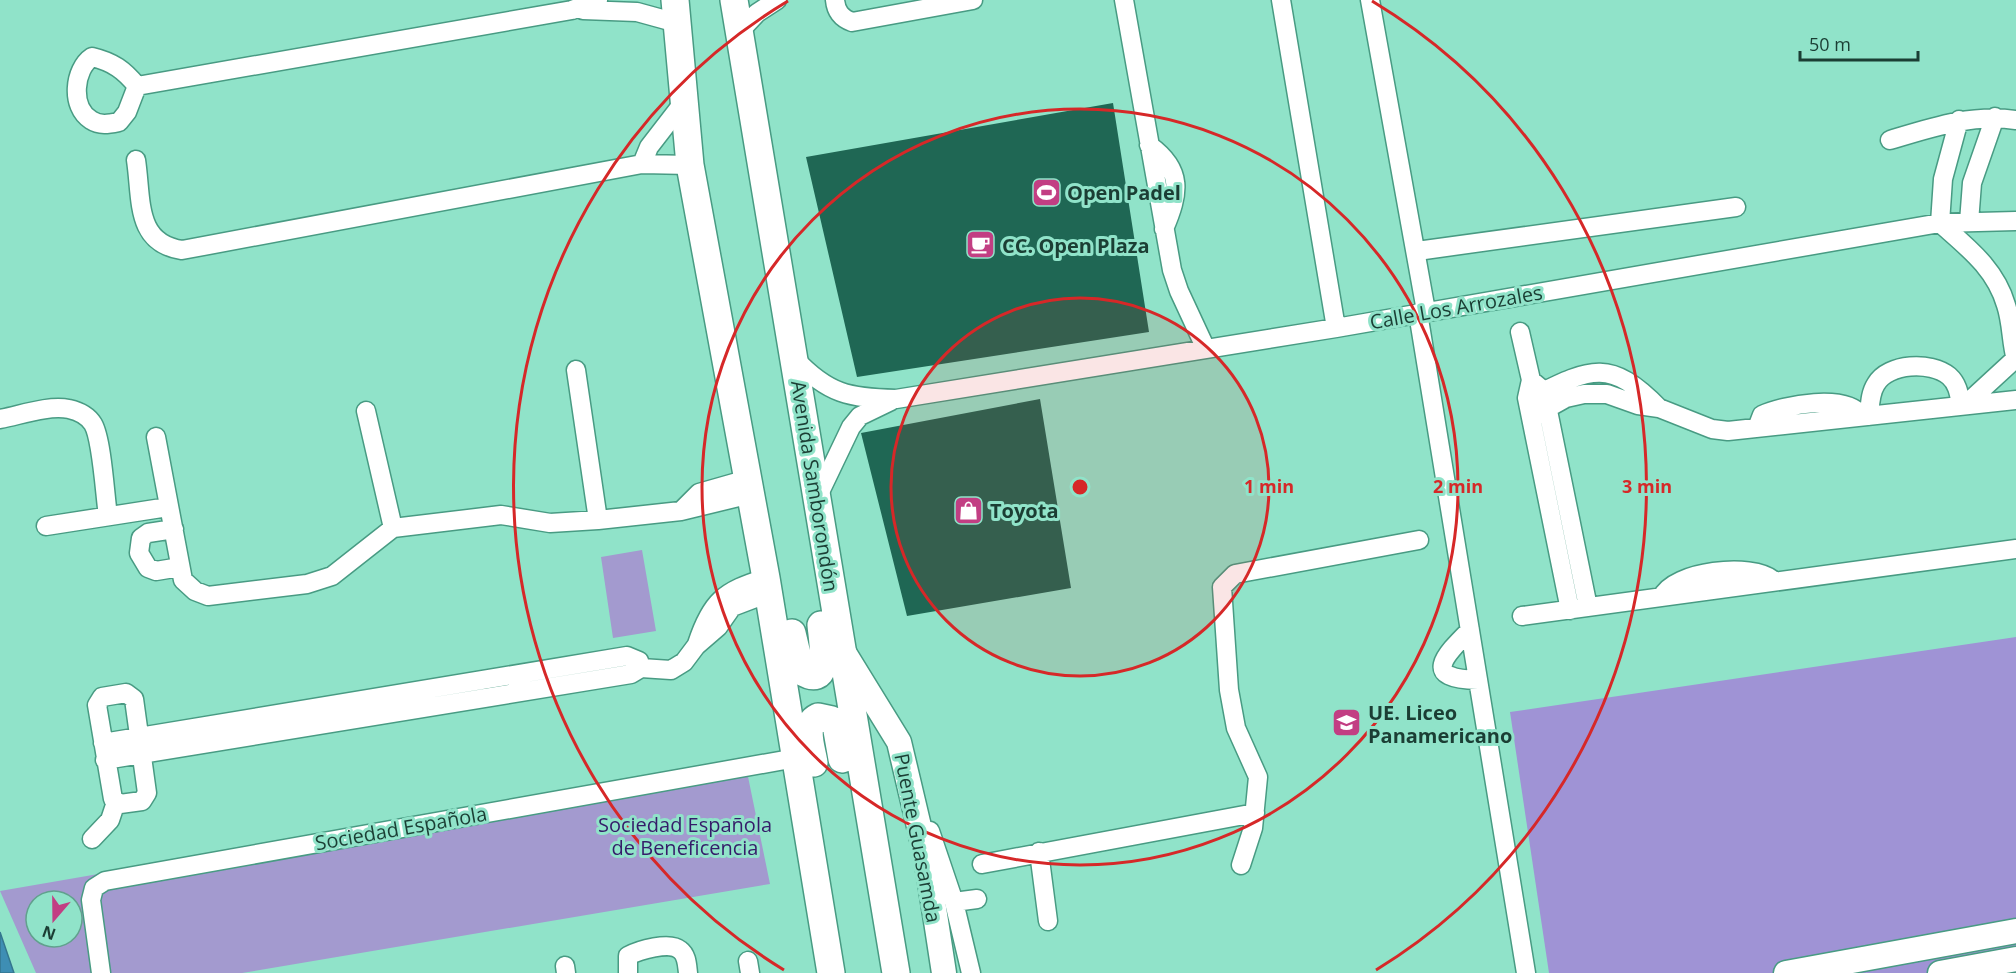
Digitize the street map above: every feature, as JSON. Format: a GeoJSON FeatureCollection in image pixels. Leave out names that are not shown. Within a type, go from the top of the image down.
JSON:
{"type":"FeatureCollection","features":[{"type":"Feature","properties":{"kind":"highway","name":"Avenida Samborondón"},"geometry":{"type":"LineString","coordinates":[[734,0],[894,973]]}},
{"type":"Feature","properties":{"kind":"highway"},"geometry":{"type":"LineString","coordinates":[[676,11],[690,165],[768,586],[829,961]]}},
{"type":"Feature","properties":{"kind":"highway"},"geometry":{"type":"LineString","coordinates":[[768,586],[785,600],[801,671],[812,675],[818,674],[822,670],[824,659],[812,545],[816,500]]}},
{"type":"Feature","properties":{"kind":"highway"},"geometry":{"type":"LineString","coordinates":[[829,961],[824,824],[809,729],[813,719],[818,717],[832,720],[836,725],[863,870],[894,973]]}},
{"type":"Feature","properties":{"kind":"main road","name":"Puente Guasamda"},"geometry":{"type":"LineString","coordinates":[[841,647],[899,742],[926,856],[944,973]]}},
{"type":"Feature","properties":{"kind":"main road"},"geometry":{"type":"LineString","coordinates":[[1786,973],[2016,931]]}},
{"type":"Feature","properties":{"kind":"main road"},"geometry":{"type":"LineString","coordinates":[[1940,973],[2016,959]]}},
{"type":"Feature","properties":{"kind":"street"},"geometry":{"type":"LineString","coordinates":[[572,10],[598,0]]}},
{"type":"Feature","properties":{"kind":"street"},"geometry":{"type":"LineString","coordinates":[[739,32],[757,13],[777,0]]}},
{"type":"Feature","properties":{"kind":"street"},"geometry":{"type":"LineString","coordinates":[[835,0],[836,9],[843,19],[852,22],[974,0]]}},
{"type":"Feature","properties":{"kind":"street"},"geometry":{"type":"LineString","coordinates":[[1124,0],[1164,229],[1179,291],[1205,347]]}},
{"type":"Feature","properties":{"kind":"street"},"geometry":{"type":"LineString","coordinates":[[1281,0],[1336,328]]}},
{"type":"Feature","properties":{"kind":"street"},"geometry":{"type":"LineString","coordinates":[[1370,0],[1416,251],[1422,312],[1470,630],[1526,973]]}},
{"type":"Feature","properties":{"kind":"street"},"geometry":{"type":"LineString","coordinates":[[137,86],[572,10],[636,6],[676,11]]}},
{"type":"Feature","properties":{"kind":"street"},"geometry":{"type":"LineString","coordinates":[[642,164],[658,134],[683,103]]}},
{"type":"Feature","properties":{"kind":"street"},"geometry":{"type":"LineString","coordinates":[[1969,222],[1972,183],[1995,117]]}},
{"type":"Feature","properties":{"kind":"street"},"geometry":{"type":"LineString","coordinates":[[1890,140],[1959,120],[1995,117],[2016,120]]}},
{"type":"Feature","properties":{"kind":"street"},"geometry":{"type":"LineString","coordinates":[[1959,120],[1943,179],[1940,224],[1986,264],[1998,283],[2012,312],[2016,359],[1963,405]]}},
{"type":"Feature","properties":{"kind":"street"},"geometry":{"type":"LineString","coordinates":[[658,134],[661,164]]}},
{"type":"Feature","properties":{"kind":"street"},"geometry":{"type":"LineString","coordinates":[[136,160],[147,232],[156,243],[182,250],[642,164],[690,165]]}},
{"type":"Feature","properties":{"kind":"street"},"geometry":{"type":"LineString","coordinates":[[1416,251],[1736,207]]}},
{"type":"Feature","properties":{"kind":"street","name":"Calle Los Arrozales"},"geometry":{"type":"LineString","coordinates":[[794,359],[810,376],[844,395],[857,398],[896,399],[1205,347],[1336,328],[1940,224],[2016,221]]}},
{"type":"Feature","properties":{"kind":"street"},"geometry":{"type":"LineString","coordinates":[[1520,332],[1540,413],[1579,608]]}},
{"type":"Feature","properties":{"kind":"street"},"geometry":{"type":"LineString","coordinates":[[1865,416],[1871,393],[1877,382],[1887,374],[1904,367],[1923,366],[1938,369],[1949,376],[1958,387],[1963,405]]}},
{"type":"Feature","properties":{"kind":"street"},"geometry":{"type":"LineString","coordinates":[[576,370],[598,520]]}},
{"type":"Feature","properties":{"kind":"street"},"geometry":{"type":"LineString","coordinates":[[1534,390],[1595,372],[1613,374],[1628,380],[1659,408]]}},
{"type":"Feature","properties":{"kind":"street"},"geometry":{"type":"LineString","coordinates":[[1540,413],[1566,399],[1584,394],[1607,394],[1638,405],[1659,408],[1713,429],[1728,431],[1757,428],[1762,415],[1774,409],[1802,405],[1849,405],[1865,416],[2016,400]]}},
{"type":"Feature","properties":{"kind":"street","name":"Calle Los Arrozales"},"geometry":{"type":"LineString","coordinates":[[816,500],[850,427],[860,416],[896,399]]}},
{"type":"Feature","properties":{"kind":"street"},"geometry":{"type":"LineString","coordinates":[[0,419],[54,409],[69,409],[83,414],[93,424],[108,516]]}},
{"type":"Feature","properties":{"kind":"street"},"geometry":{"type":"LineString","coordinates":[[366,411],[393,528]]}},
{"type":"Feature","properties":{"kind":"street"},"geometry":{"type":"LineString","coordinates":[[156,437],[183,580],[195,591],[208,596],[307,584],[332,576],[393,528],[501,515],[550,523],[681,511],[699,493],[749,487]]}},
{"type":"Feature","properties":{"kind":"street"},"geometry":{"type":"LineString","coordinates":[[46,526],[168,507]]}},
{"type":"Feature","properties":{"kind":"street"},"geometry":{"type":"LineString","coordinates":[[174,529],[148,533],[141,538],[139,552],[147,568],[156,571],[180,567]]}},
{"type":"Feature","properties":{"kind":"street"},"geometry":{"type":"LineString","coordinates":[[1241,865],[1251,839],[1258,777],[1236,728],[1227,668],[1222,587],[1235,574],[1419,540]]}},
{"type":"Feature","properties":{"kind":"street"},"geometry":{"type":"LineString","coordinates":[[1522,616],[2016,549]]}},
{"type":"Feature","properties":{"kind":"street"},"geometry":{"type":"LineString","coordinates":[[104,752],[556,677],[627,656],[639,661],[641,668],[671,670],[684,662],[696,646],[718,627],[732,607],[768,586]]}},
{"type":"Feature","properties":{"kind":"street"},"geometry":{"type":"LineString","coordinates":[[1470,630],[1444,655],[1442,664],[1452,677],[1479,680]]}},
{"type":"Feature","properties":{"kind":"street"},"geometry":{"type":"LineString","coordinates":[[92,839],[110,820],[116,802],[104,752],[98,700],[126,693],[134,699],[147,793],[142,801],[116,802]]}},
{"type":"Feature","properties":{"kind":"street"},"geometry":{"type":"LineString","coordinates":[[899,742],[954,902],[972,933],[971,973]]}},
{"type":"Feature","properties":{"kind":"street","name":"Sociedad Española"},"geometry":{"type":"LineString","coordinates":[[101,973],[91,900],[94,888],[105,881],[796,758]]}},
{"type":"Feature","properties":{"kind":"street"},"geometry":{"type":"LineString","coordinates":[[982,864],[1255,813]]}},
{"type":"Feature","properties":{"kind":"street"},"geometry":{"type":"LineString","coordinates":[[1039,852],[1048,921]]}},
{"type":"Feature","properties":{"kind":"street"},"geometry":{"type":"LineString","coordinates":[[954,902],[977,899]]}},
{"type":"Feature","properties":{"kind":"street"},"geometry":{"type":"LineString","coordinates":[[627,973],[628,956],[635,952],[671,946],[679,949],[685,955],[688,973]]}},
{"type":"Feature","properties":{"kind":"green space"},"geometry":{"type":"Polygon","coordinates":[[[642,550],[656,631],[613,638],[601,557],[642,550]]]}},
{"type":"Feature","properties":{"kind":"green space","name":"Sociedad Española de Beneficencia"},"geometry":{"type":"Polygon","coordinates":[[[745,762],[770,884],[242,973],[36,973],[25,949],[84,949],[84,889],[24,889],[24,946],[0,891],[745,762]]]}},
{"type":"Feature","properties":{"kind":"shaded area"},"geometry":{"type":"Polygon","coordinates":[[[2016,637],[2016,973],[1549,973],[1510,712],[2016,637]]]}},
{"type":"Feature","properties":{"kind":"water"},"geometry":{"type":"Polygon","coordinates":[[[0,932],[14,973],[0,973],[0,932]]]}},
{"type":"Feature","properties":{"kind":"building","name":"CC. Open Plaza"},"geometry":{"type":"Polygon","coordinates":[[[1113,103],[1149,332],[857,377],[806,157],[1113,103]]]}},
{"type":"Feature","properties":{"kind":"building","name":"Toyota"},"geometry":{"type":"Polygon","coordinates":[[[1040,399],[1071,588],[907,616],[861,433],[1040,399]]]}},
{"type":"Feature","properties":{"kind":"place","name":"Open Padel"},"geometry":{"type":"Point","coordinates":[1046,192]}},
{"type":"Feature","properties":{"kind":"place","name":"CC. Open Plaza"},"geometry":{"type":"Point","coordinates":[981,245]}},
{"type":"Feature","properties":{"kind":"place","name":"Toyota"},"geometry":{"type":"Point","coordinates":[969,510]}},
{"type":"Feature","properties":{"kind":"place","name":"UE. Liceo Panamericano"},"geometry":{"type":"Point","coordinates":[1347,723]}}]}
